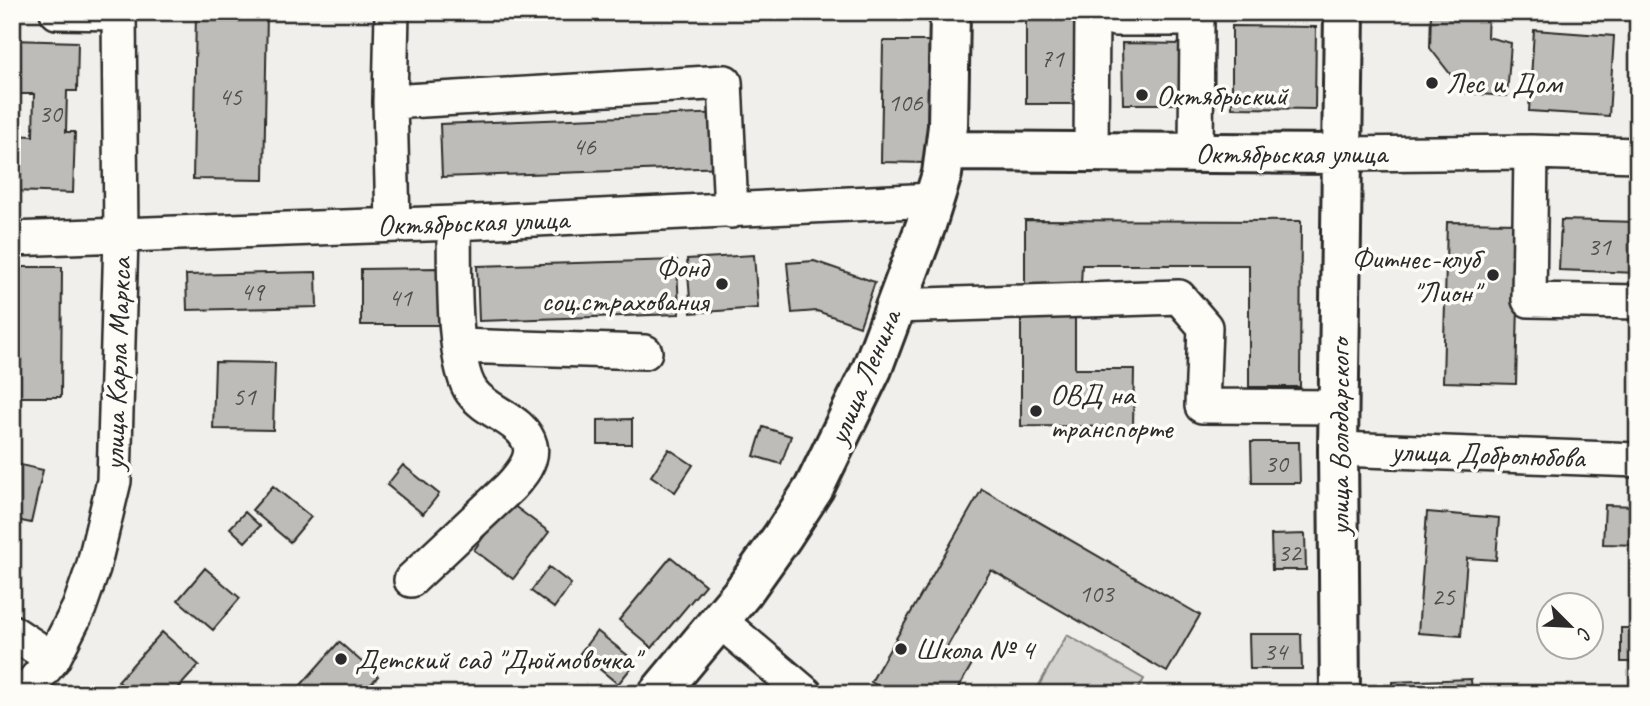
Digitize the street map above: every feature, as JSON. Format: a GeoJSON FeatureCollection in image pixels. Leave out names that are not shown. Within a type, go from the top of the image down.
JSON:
{"type":"FeatureCollection","features":[{"type":"Feature","properties":{"kind":"main road","name":"улица Ленина"},"geometry":{"type":"LineString","coordinates":[[657,694],[743,592],[814,488],[872,369],[942,174],[948,126],[950,12]]}},
{"type":"Feature","properties":{"kind":"main road","name":"улица Володарского"},"geometry":{"type":"LineString","coordinates":[[1340,694],[1338,449],[1344,12]]}},
{"type":"Feature","properties":{"kind":"main road","name":"Октябрьская улица"},"geometry":{"type":"LineString","coordinates":[[945,151],[1342,154]]}},
{"type":"Feature","properties":{"kind":"street"},"geometry":{"type":"LineString","coordinates":[[57,12],[120,13]]}},
{"type":"Feature","properties":{"kind":"street"},"geometry":{"type":"LineString","coordinates":[[392,12],[390,102],[393,225]]}},
{"type":"Feature","properties":{"kind":"street","name":"улица Карла Маркса"},"geometry":{"type":"LineString","coordinates":[[23,694],[53,659],[79,608],[93,568],[114,481],[121,237],[120,13]]}},
{"type":"Feature","properties":{"kind":"street"},"geometry":{"type":"LineString","coordinates":[[1091,152],[1104,16],[1197,19],[1196,153]]}},
{"type":"Feature","properties":{"kind":"street"},"geometry":{"type":"LineString","coordinates":[[390,102],[725,82],[731,211]]}},
{"type":"Feature","properties":{"kind":"street"},"geometry":{"type":"LineString","coordinates":[[1531,152],[1529,300],[1638,302]]}},
{"type":"Feature","properties":{"kind":"street","name":"Октябрьская улица"},"geometry":{"type":"LineString","coordinates":[[1342,154],[1531,152],[1638,155]]}},
{"type":"Feature","properties":{"kind":"street","name":"Октябрьская улица"},"geometry":{"type":"LineString","coordinates":[[12,239],[454,223],[934,200]]}},
{"type":"Feature","properties":{"kind":"street"},"geometry":{"type":"LineString","coordinates":[[411,580],[510,487],[522,472],[530,455],[530,444],[519,427],[482,403],[471,392],[465,378],[456,317],[454,223]]}},
{"type":"Feature","properties":{"kind":"street"},"geometry":{"type":"LineString","coordinates":[[894,306],[1179,297],[1205,327],[1202,406],[1339,407]]}},
{"type":"Feature","properties":{"kind":"street"},"geometry":{"type":"LineString","coordinates":[[459,346],[645,352]]}},
{"type":"Feature","properties":{"kind":"street","name":"улица Добролюбова"},"geometry":{"type":"LineString","coordinates":[[1338,449],[1638,460]]}},
{"type":"Feature","properties":{"kind":"street"},"geometry":{"type":"LineString","coordinates":[[719,620],[806,694]]}},
{"type":"Feature","properties":{"kind":"street"},"geometry":{"type":"LineString","coordinates":[[12,632],[53,659]]}},
{"type":"Feature","properties":{"kind":"shaded area"},"geometry":{"type":"Polygon","coordinates":[[[1067,635],[1144,679],[1135,694],[1034,694],[1067,635]]]}},
{"type":"Feature","properties":{"kind":"building"},"geometry":{"type":"Polygon","coordinates":[[[196,12],[267,12],[264,180],[193,179],[196,12]]]}},
{"type":"Feature","properties":{"kind":"building"},"geometry":{"type":"Polygon","coordinates":[[[1026,12],[1079,12],[1078,104],[1026,104],[1026,12]]]}},
{"type":"Feature","properties":{"kind":"building"},"geometry":{"type":"Polygon","coordinates":[[[1431,12],[1488,12],[1487,37],[1511,43],[1507,96],[1465,93],[1430,48],[1431,12]]]}},
{"type":"Feature","properties":{"kind":"building"},"geometry":{"type":"Polygon","coordinates":[[[1232,26],[1316,27],[1315,109],[1232,108],[1232,26]]]}},
{"type":"Feature","properties":{"kind":"building"},"geometry":{"type":"Polygon","coordinates":[[[1534,30],[1614,36],[1609,116],[1529,111],[1534,30]]]}},
{"type":"Feature","properties":{"kind":"building"},"geometry":{"type":"Polygon","coordinates":[[[12,40],[78,42],[77,91],[67,91],[66,132],[75,132],[73,193],[12,191],[12,135],[33,136],[34,94],[12,94],[12,40]]]}},
{"type":"Feature","properties":{"kind":"building"},"geometry":{"type":"Polygon","coordinates":[[[883,41],[929,41],[927,163],[881,162],[883,41]]]}},
{"type":"Feature","properties":{"kind":"building"},"geometry":{"type":"Polygon","coordinates":[[[1122,43],[1183,44],[1183,104],[1123,104],[1122,43]]]}},
{"type":"Feature","properties":{"kind":"building"},"geometry":{"type":"Polygon","coordinates":[[[725,113],[727,167],[442,177],[440,124],[725,113]]]}},
{"type":"Feature","properties":{"kind":"building"},"geometry":{"type":"Polygon","coordinates":[[[1025,220],[1301,221],[1300,387],[1249,387],[1249,265],[1082,265],[1081,285],[1025,285],[1025,220]]]}},
{"type":"Feature","properties":{"kind":"building"},"geometry":{"type":"Polygon","coordinates":[[[1561,220],[1638,222],[1638,273],[1559,270],[1561,220]]]}},
{"type":"Feature","properties":{"kind":"building"},"geometry":{"type":"Polygon","coordinates":[[[1447,222],[1520,223],[1516,384],[1443,382],[1447,222]]]}},
{"type":"Feature","properties":{"kind":"building","name":"Фонд соц.страхования"},"geometry":{"type":"Polygon","coordinates":[[[754,255],[758,308],[691,313],[687,259],[754,255]]]}},
{"type":"Feature","properties":{"kind":"building"},"geometry":{"type":"Polygon","coordinates":[[[677,260],[679,314],[479,321],[477,266],[677,260]]]}},
{"type":"Feature","properties":{"kind":"building"},"geometry":{"type":"Polygon","coordinates":[[[814,261],[875,282],[860,326],[817,311],[792,313],[787,263],[814,261]]]}},
{"type":"Feature","properties":{"kind":"building"},"geometry":{"type":"Polygon","coordinates":[[[12,267],[62,267],[61,397],[12,397],[12,267]]]}},
{"type":"Feature","properties":{"kind":"building"},"geometry":{"type":"Polygon","coordinates":[[[438,268],[439,325],[361,325],[361,269],[438,268]]]}},
{"type":"Feature","properties":{"kind":"building"},"geometry":{"type":"Polygon","coordinates":[[[316,272],[317,307],[187,310],[186,275],[316,272]]]}},
{"type":"Feature","properties":{"kind":"building"},"geometry":{"type":"Polygon","coordinates":[[[1021,318],[1075,318],[1075,369],[1134,369],[1133,427],[1021,426],[1021,318]]]}},
{"type":"Feature","properties":{"kind":"building"},"geometry":{"type":"Polygon","coordinates":[[[215,362],[275,363],[273,430],[213,429],[215,362]]]}},
{"type":"Feature","properties":{"kind":"building"},"geometry":{"type":"Polygon","coordinates":[[[632,419],[632,444],[598,444],[598,420],[632,419]]]}},
{"type":"Feature","properties":{"kind":"building"},"geometry":{"type":"Polygon","coordinates":[[[763,427],[791,436],[781,464],[754,456],[763,427]]]}},
{"type":"Feature","properties":{"kind":"building"},"geometry":{"type":"Polygon","coordinates":[[[1251,442],[1299,442],[1300,483],[1252,483],[1251,442]]]}},
{"type":"Feature","properties":{"kind":"building"},"geometry":{"type":"Polygon","coordinates":[[[669,449],[693,465],[675,492],[651,476],[669,449]]]}},
{"type":"Feature","properties":{"kind":"building"},"geometry":{"type":"Polygon","coordinates":[[[12,463],[43,470],[31,523],[12,519],[12,463]]]}},
{"type":"Feature","properties":{"kind":"building"},"geometry":{"type":"Polygon","coordinates":[[[403,465],[439,494],[423,514],[387,485],[403,465]]]}},
{"type":"Feature","properties":{"kind":"building"},"geometry":{"type":"Polygon","coordinates":[[[273,486],[311,517],[290,542],[252,510],[273,486]]]}},
{"type":"Feature","properties":{"kind":"building"},"geometry":{"type":"Polygon","coordinates":[[[982,489],[1200,615],[1167,672],[991,570],[947,647],[973,662],[955,694],[892,694],[871,682],[982,489]]]}},
{"type":"Feature","properties":{"kind":"building"},"geometry":{"type":"Polygon","coordinates":[[[509,502],[549,532],[513,579],[474,550],[509,502]]]}},
{"type":"Feature","properties":{"kind":"building"},"geometry":{"type":"Polygon","coordinates":[[[1605,505],[1638,506],[1638,545],[1603,544],[1605,505]]]}},
{"type":"Feature","properties":{"kind":"building"},"geometry":{"type":"Polygon","coordinates":[[[245,512],[260,526],[245,542],[230,528],[245,512]]]}},
{"type":"Feature","properties":{"kind":"building"},"geometry":{"type":"Polygon","coordinates":[[[1427,512],[1499,518],[1496,560],[1467,558],[1461,636],[1418,633],[1427,512]]]}},
{"type":"Feature","properties":{"kind":"building"},"geometry":{"type":"Polygon","coordinates":[[[1305,534],[1306,570],[1272,570],[1271,535],[1305,534]]]}},
{"type":"Feature","properties":{"kind":"building"},"geometry":{"type":"Polygon","coordinates":[[[671,557],[705,585],[652,648],[619,620],[671,557]]]}},
{"type":"Feature","properties":{"kind":"building"},"geometry":{"type":"Polygon","coordinates":[[[549,567],[571,584],[554,608],[531,591],[549,567]]]}},
{"type":"Feature","properties":{"kind":"building"},"geometry":{"type":"Polygon","coordinates":[[[205,568],[240,598],[213,630],[178,600],[205,568]]]}},
{"type":"Feature","properties":{"kind":"building"},"geometry":{"type":"Polygon","coordinates":[[[1621,628],[1638,628],[1638,662],[1621,662],[1621,628]]]}},
{"type":"Feature","properties":{"kind":"building"},"geometry":{"type":"Polygon","coordinates":[[[597,631],[636,662],[618,684],[580,653],[597,631]]]}},
{"type":"Feature","properties":{"kind":"building"},"geometry":{"type":"Polygon","coordinates":[[[162,632],[199,665],[173,694],[131,694],[118,681],[162,632]]]}},
{"type":"Feature","properties":{"kind":"building"},"geometry":{"type":"Polygon","coordinates":[[[1249,634],[1301,634],[1302,669],[1250,669],[1249,634]]]}},
{"type":"Feature","properties":{"kind":"building","name":"Детский сад \"Дюймовочка\""},"geometry":{"type":"Polygon","coordinates":[[[339,642],[378,676],[363,694],[293,694],[339,642]]]}},
{"type":"Feature","properties":{"kind":"building"},"geometry":{"type":"Polygon","coordinates":[[[1471,679],[1472,694],[1392,694],[1392,682],[1471,679]]]}},
{"type":"Feature","properties":{"kind":"place","name":"Лес и Дом"},"geometry":{"type":"Point","coordinates":[1432,83]}},
{"type":"Feature","properties":{"kind":"place","name":"Октябрьский"},"geometry":{"type":"Point","coordinates":[1142,95]}},
{"type":"Feature","properties":{"kind":"place","name":"Фитнес-клуб \"Лион\""},"geometry":{"type":"Point","coordinates":[1493,275]}},
{"type":"Feature","properties":{"kind":"place","name":"Фонд соц.страхования"},"geometry":{"type":"Point","coordinates":[722,284]}},
{"type":"Feature","properties":{"kind":"place","name":"ОВД на транспорте"},"geometry":{"type":"Point","coordinates":[1036,411]}},
{"type":"Feature","properties":{"kind":"place","name":"Школа № 4"},"geometry":{"type":"Point","coordinates":[901,649]}},
{"type":"Feature","properties":{"kind":"place","name":"Детский сад \"Дюймовочка\""},"geometry":{"type":"Point","coordinates":[341,659]}}]}
